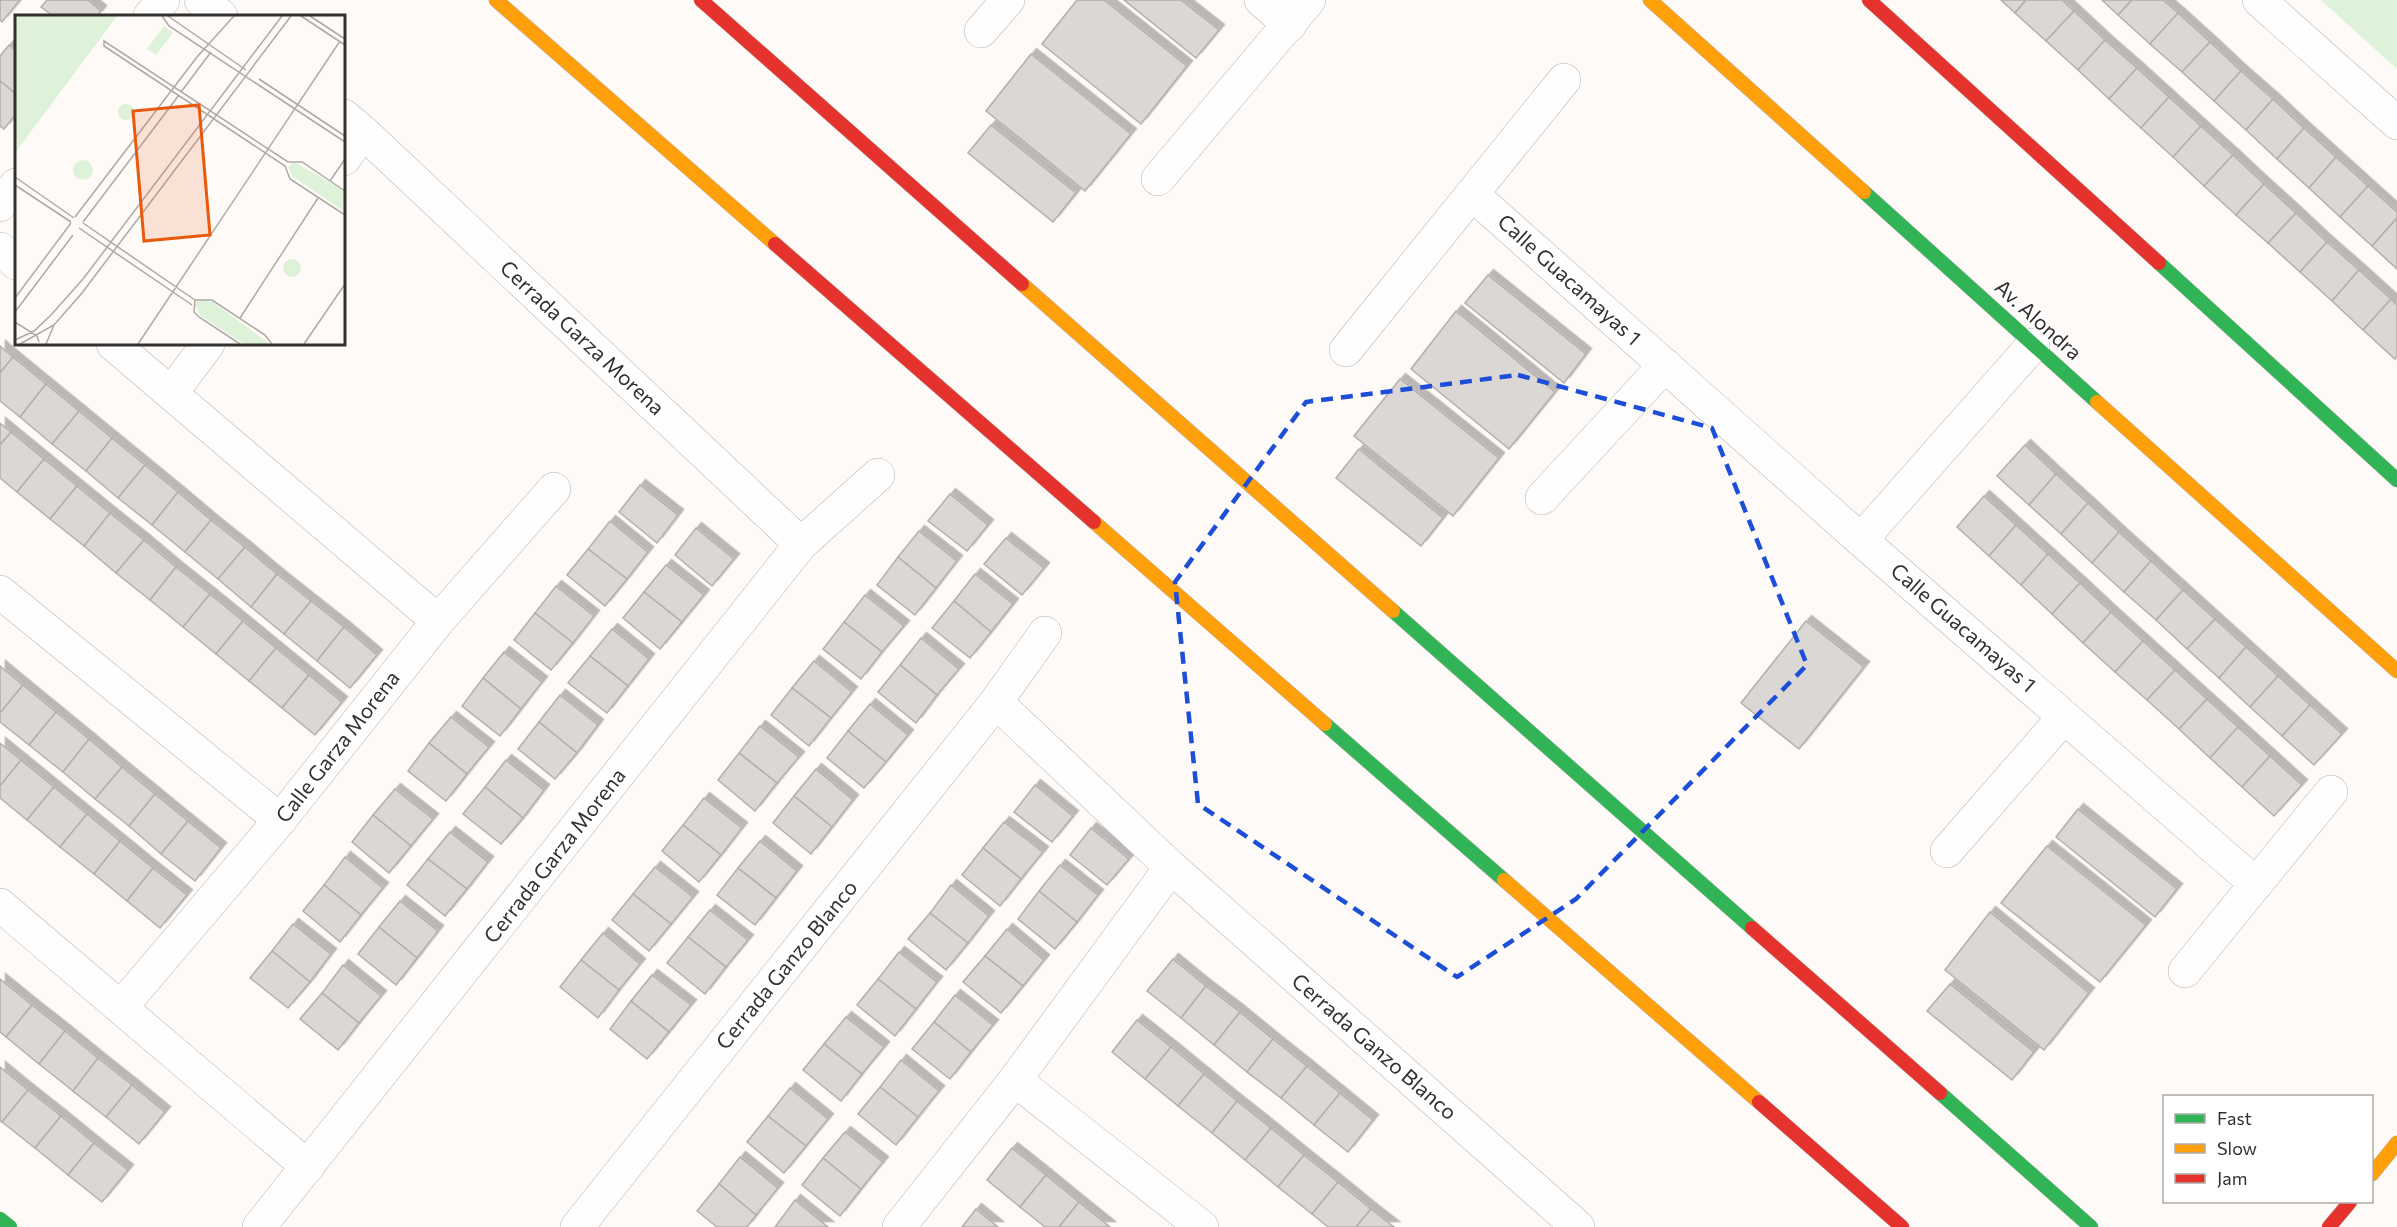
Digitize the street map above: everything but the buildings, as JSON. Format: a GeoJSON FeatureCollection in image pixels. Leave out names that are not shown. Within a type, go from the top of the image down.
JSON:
{"type":"FeatureCollection","features":[{"type":"Feature","properties":{"kind":"main road"},"geometry":{"type":"LineString","coordinates":[[496,0],[1902,1227]]}},
{"type":"Feature","properties":{"kind":"main road"},"geometry":{"type":"LineString","coordinates":[[701,0],[2091,1227]]}},
{"type":"Feature","properties":{"kind":"main road","name":"Av. Alondra"},"geometry":{"type":"LineString","coordinates":[[1650,0],[2397,671]]}},
{"type":"Feature","properties":{"kind":"main road"},"geometry":{"type":"LineString","coordinates":[[1869,0],[2397,480]]}},
{"type":"Feature","properties":{"kind":"main road"},"geometry":{"type":"LineString","coordinates":[[2373,1173],[2397,1143]]}},
{"type":"Feature","properties":{"kind":"main road"},"geometry":{"type":"LineString","coordinates":[[2329,1227],[2349,1203]]}},
{"type":"Feature","properties":{"kind":"main road"},"geometry":{"type":"LineString","coordinates":[[0,1219],[10,1227]]}},
{"type":"Feature","properties":{"kind":"street"},"geometry":{"type":"LineString","coordinates":[[151,15],[163,0]]}},
{"type":"Feature","properties":{"kind":"street"},"geometry":{"type":"LineString","coordinates":[[201,0],[220,15]]}},
{"type":"Feature","properties":{"kind":"street"},"geometry":{"type":"LineString","coordinates":[[981,31],[1008,0]]}},
{"type":"Feature","properties":{"kind":"street"},"geometry":{"type":"LineString","coordinates":[[1261,0],[1290,25]]}},
{"type":"Feature","properties":{"kind":"street"},"geometry":{"type":"LineString","coordinates":[[1158,179],[1309,0]]}},
{"type":"Feature","properties":{"kind":"street"},"geometry":{"type":"LineString","coordinates":[[2259,0],[2397,123]]}},
{"type":"Feature","properties":{"kind":"street"},"geometry":{"type":"LineString","coordinates":[[1346,350],[1564,80]]}},
{"type":"Feature","properties":{"kind":"street","name":"Cerrada Garza Morena"},"geometry":{"type":"LineString","coordinates":[[345,155],[353,124],[801,544]]}},
{"type":"Feature","properties":{"kind":"street"},"geometry":{"type":"LineString","coordinates":[[0,205],[15,186]]}},
{"type":"Feature","properties":{"kind":"street","name":"Calle Guacamayas 1"},"geometry":{"type":"LineString","coordinates":[[1472,194],[1861,540],[2256,884]]}},
{"type":"Feature","properties":{"kind":"street"},"geometry":{"type":"LineString","coordinates":[[0,249],[15,262]]}},
{"type":"Feature","properties":{"kind":"street"},"geometry":{"type":"LineString","coordinates":[[114,345],[438,621]]}},
{"type":"Feature","properties":{"kind":"street"},"geometry":{"type":"LineString","coordinates":[[172,392],[207,345]]}},
{"type":"Feature","properties":{"kind":"street"},"geometry":{"type":"LineString","coordinates":[[1861,540],[2033,345]]}},
{"type":"Feature","properties":{"kind":"street"},"geometry":{"type":"LineString","coordinates":[[1542,498],[1665,365]]}},
{"type":"Feature","properties":{"kind":"street","name":"Cerrada Garza Morena"},"geometry":{"type":"LineString","coordinates":[[260,1227],[801,544],[879,475]]}},
{"type":"Feature","properties":{"kind":"street","name":"Calle Garza Morena"},"geometry":{"type":"LineString","coordinates":[[122,1006],[280,820],[438,621],[554,489]]}},
{"type":"Feature","properties":{"kind":"street"},"geometry":{"type":"LineString","coordinates":[[0,591],[280,820]]}},
{"type":"Feature","properties":{"kind":"street","name":"Cerrada Ganzo Blanco"},"geometry":{"type":"LineString","coordinates":[[577,1227],[996,702],[1045,633]]}},
{"type":"Feature","properties":{"kind":"street","name":"Cerrada Ganzo Blanco"},"geometry":{"type":"LineString","coordinates":[[996,702],[1171,867],[1578,1227]]}},
{"type":"Feature","properties":{"kind":"street"},"geometry":{"type":"LineString","coordinates":[[1947,851],[2064,717]]}},
{"type":"Feature","properties":{"kind":"street"},"geometry":{"type":"LineString","coordinates":[[2185,971],[2331,792]]}},
{"type":"Feature","properties":{"kind":"street"},"geometry":{"type":"LineString","coordinates":[[899,1227],[1015,1080],[1171,867]]}},
{"type":"Feature","properties":{"kind":"street"},"geometry":{"type":"LineString","coordinates":[[0,905],[122,1006],[309,1167]]}},
{"type":"Feature","properties":{"kind":"street"},"geometry":{"type":"LineString","coordinates":[[1015,1080],[1202,1227]]}},
{"type":"Feature","properties":{"kind":"highlighted area"},"geometry":{"type":"Polygon","coordinates":[[[1518,375],[1712,428],[1807,665],[1576,899],[1457,977],[1198,804],[1175,582],[1306,402],[1518,375]]]}},
{"type":"Feature","properties":{"kind":"green space"},"geometry":{"type":"Polygon","coordinates":[[[2321,0],[2397,0],[2397,69],[2321,0]]]}},
{"type":"Feature","properties":{"kind":"traffic: fast"},"geometry":{"type":"LineString","coordinates":[[1864,192],[2097,402]]}},
{"type":"Feature","properties":{"kind":"traffic: fast"},"geometry":{"type":"LineString","coordinates":[[2159,263],[2397,480]]}},
{"type":"Feature","properties":{"kind":"traffic: fast"},"geometry":{"type":"LineString","coordinates":[[1393,611],[1752,928]]}},
{"type":"Feature","properties":{"kind":"traffic: fast"},"geometry":{"type":"LineString","coordinates":[[1325,724],[1504,880]]}},
{"type":"Feature","properties":{"kind":"traffic: fast"},"geometry":{"type":"LineString","coordinates":[[1940,1093],[2091,1227]]}},
{"type":"Feature","properties":{"kind":"traffic: fast"},"geometry":{"type":"LineString","coordinates":[[0,1219],[10,1227]]}},
{"type":"Feature","properties":{"kind":"traffic: slow"},"geometry":{"type":"LineString","coordinates":[[496,0],[775,244]]}},
{"type":"Feature","properties":{"kind":"traffic: slow"},"geometry":{"type":"LineString","coordinates":[[1650,0],[1864,192]]}},
{"type":"Feature","properties":{"kind":"traffic: slow"},"geometry":{"type":"LineString","coordinates":[[1022,284],[1393,611]]}},
{"type":"Feature","properties":{"kind":"traffic: slow"},"geometry":{"type":"LineString","coordinates":[[2097,402],[2397,671]]}},
{"type":"Feature","properties":{"kind":"traffic: slow"},"geometry":{"type":"LineString","coordinates":[[1094,522],[1325,724]]}},
{"type":"Feature","properties":{"kind":"traffic: slow"},"geometry":{"type":"LineString","coordinates":[[1504,880],[1759,1102]]}},
{"type":"Feature","properties":{"kind":"traffic: slow"},"geometry":{"type":"LineString","coordinates":[[2373,1173],[2397,1143]]}},
{"type":"Feature","properties":{"kind":"traffic: jam"},"geometry":{"type":"LineString","coordinates":[[701,0],[1022,284]]}},
{"type":"Feature","properties":{"kind":"traffic: jam"},"geometry":{"type":"LineString","coordinates":[[1869,0],[2159,263]]}},
{"type":"Feature","properties":{"kind":"traffic: jam"},"geometry":{"type":"LineString","coordinates":[[775,244],[1094,522]]}},
{"type":"Feature","properties":{"kind":"traffic: jam"},"geometry":{"type":"LineString","coordinates":[[1752,928],[1940,1093]]}},
{"type":"Feature","properties":{"kind":"traffic: jam"},"geometry":{"type":"LineString","coordinates":[[1759,1102],[1902,1227]]}},
{"type":"Feature","properties":{"kind":"traffic: jam"},"geometry":{"type":"LineString","coordinates":[[2329,1227],[2349,1203]]}}]}
